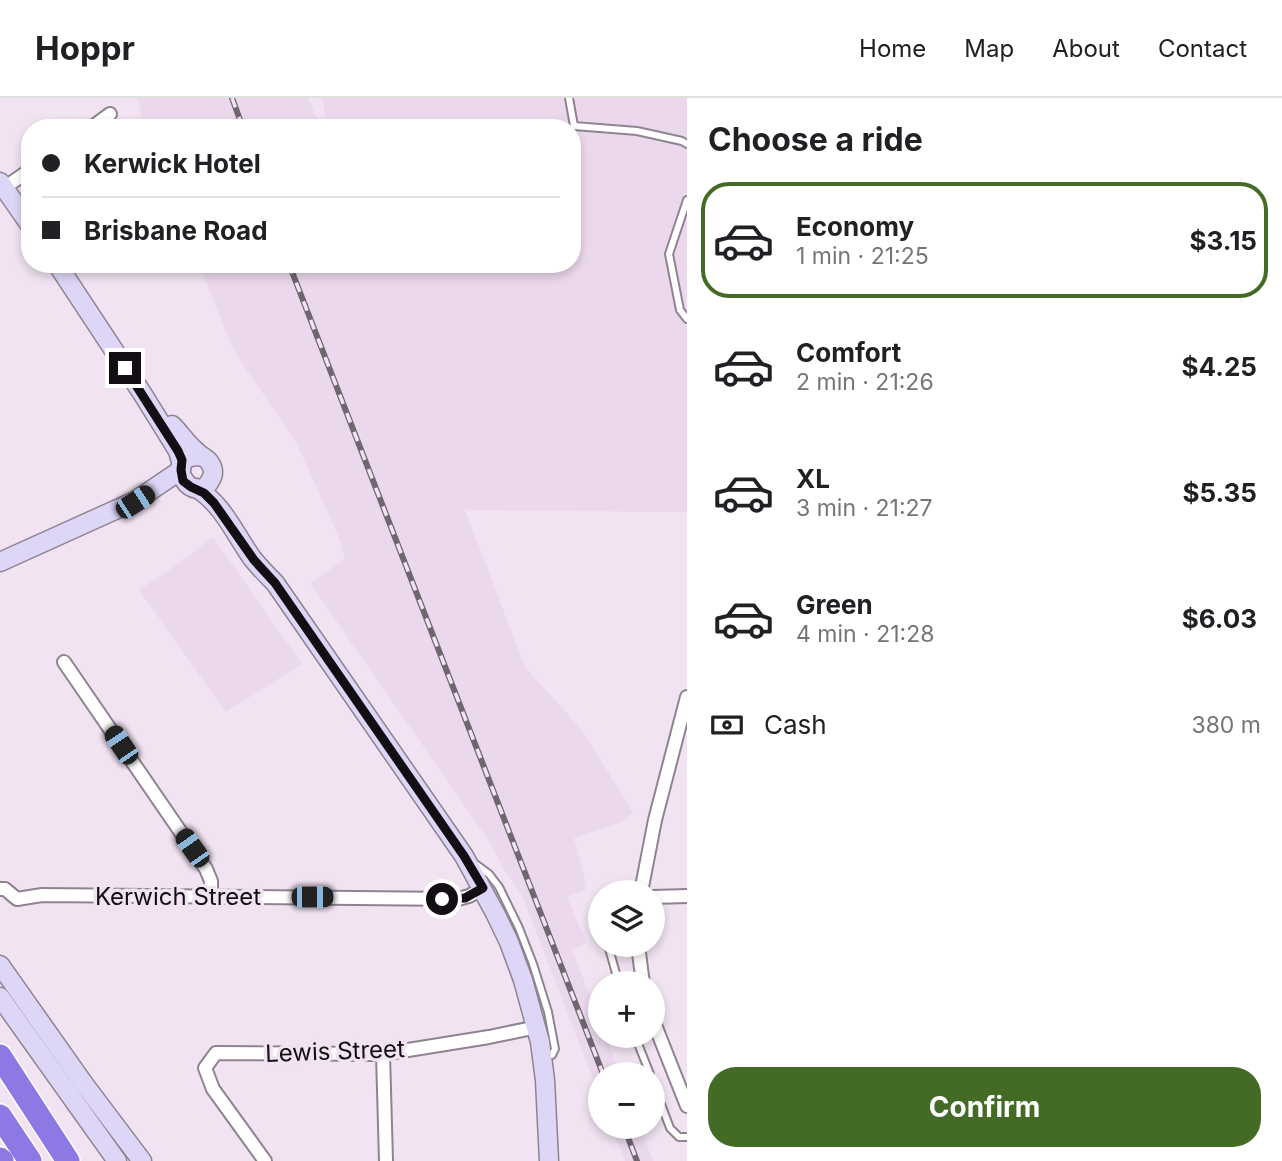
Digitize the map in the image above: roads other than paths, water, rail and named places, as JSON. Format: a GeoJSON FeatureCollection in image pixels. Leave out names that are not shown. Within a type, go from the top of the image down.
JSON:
{"type":"FeatureCollection","features":[{"type":"Feature","properties":{"kind":"highway"},"geometry":{"type":"LineString","coordinates":[[0,1056],[68,1161]]}},
{"type":"Feature","properties":{"kind":"highway"},"geometry":{"type":"LineString","coordinates":[[0,1116],[30,1161]]}},
{"type":"Feature","properties":{"kind":"main road"},"geometry":{"type":"LineString","coordinates":[[2,185],[21,212]]}},
{"type":"Feature","properties":{"kind":"main road"},"geometry":{"type":"LineString","coordinates":[[63,273],[178,451],[183,481],[204,493],[214,503],[254,560],[275,583]]}},
{"type":"Feature","properties":{"kind":"main road"},"geometry":{"type":"LineString","coordinates":[[0,562],[135,502],[181,488],[208,484],[213,472],[210,462],[200,456],[142,393]]}},
{"type":"Feature","properties":{"kind":"main road"},"geometry":{"type":"LineString","coordinates":[[135,502],[181,467],[189,457],[200,456]]}},
{"type":"Feature","properties":{"kind":"main road"},"geometry":{"type":"LineString","coordinates":[[212,478],[275,583],[464,856],[483,888],[512,951],[537,1027],[543,1056],[549,1161]]}},
{"type":"Feature","properties":{"kind":"main road"},"geometry":{"type":"LineString","coordinates":[[0,965],[142,1161]]}},
{"type":"Feature","properties":{"kind":"main road"},"geometry":{"type":"LineString","coordinates":[[0,997],[117,1161]]}},
{"type":"Feature","properties":{"kind":"street"},"geometry":{"type":"LineString","coordinates":[[103,119],[110,114]]}},
{"type":"Feature","properties":{"kind":"street"},"geometry":{"type":"LineString","coordinates":[[2,185],[21,175]]}},
{"type":"Feature","properties":{"kind":"street"},"geometry":{"type":"LineString","coordinates":[[64,662],[206,869],[211,881],[211,896]]}},
{"type":"Feature","properties":{"kind":"street"},"geometry":{"type":"LineString","coordinates":[[643,880],[655,820],[687,697]]}},
{"type":"Feature","properties":{"kind":"street","name":"Kerwich Street"},"geometry":{"type":"LineString","coordinates":[[0,889],[5,889],[17,899],[42,895],[458,899],[483,888]]}},
{"type":"Feature","properties":{"kind":"street"},"geometry":{"type":"LineString","coordinates":[[665,897],[687,896]]}},
{"type":"Feature","properties":{"kind":"street","name":"Lewis Street"},"geometry":{"type":"LineString","coordinates":[[265,1161],[213,1089],[205,1068],[216,1053],[383,1054],[537,1027]]}},
{"type":"Feature","properties":{"kind":"street"},"geometry":{"type":"LineString","coordinates":[[664,1048],[687,1106]]}},
{"type":"Feature","properties":{"kind":"street"},"geometry":{"type":"LineString","coordinates":[[383,1054],[386,1161]]}},
{"type":"Feature","properties":{"kind":"lane"},"geometry":{"type":"LineString","coordinates":[[569,98],[573,119]]}},
{"type":"Feature","properties":{"kind":"lane"},"geometry":{"type":"LineString","coordinates":[[581,127],[637,131],[687,144]]}},
{"type":"Feature","properties":{"kind":"lane"},"geometry":{"type":"LineString","coordinates":[[687,200],[669,254],[680,310],[687,319]]}},
{"type":"Feature","properties":{"kind":"lane"},"geometry":{"type":"LineString","coordinates":[[464,856],[489,874],[499,887],[522,937],[553,1032],[555,1051],[550,1056],[543,1056]]}},
{"type":"Feature","properties":{"kind":"lane"},"geometry":{"type":"LineString","coordinates":[[665,1115],[670,1128],[679,1137],[687,1137]]}},
{"type":"Feature","properties":{"kind":"railway"},"geometry":{"type":"LineString","coordinates":[[232,98],[240,119]]}},
{"type":"Feature","properties":{"kind":"railway"},"geometry":{"type":"LineString","coordinates":[[292,273],[598,1062]]}},
{"type":"Feature","properties":{"kind":"railway"},"geometry":{"type":"LineString","coordinates":[[629,1139],[637,1161]]}}]}
